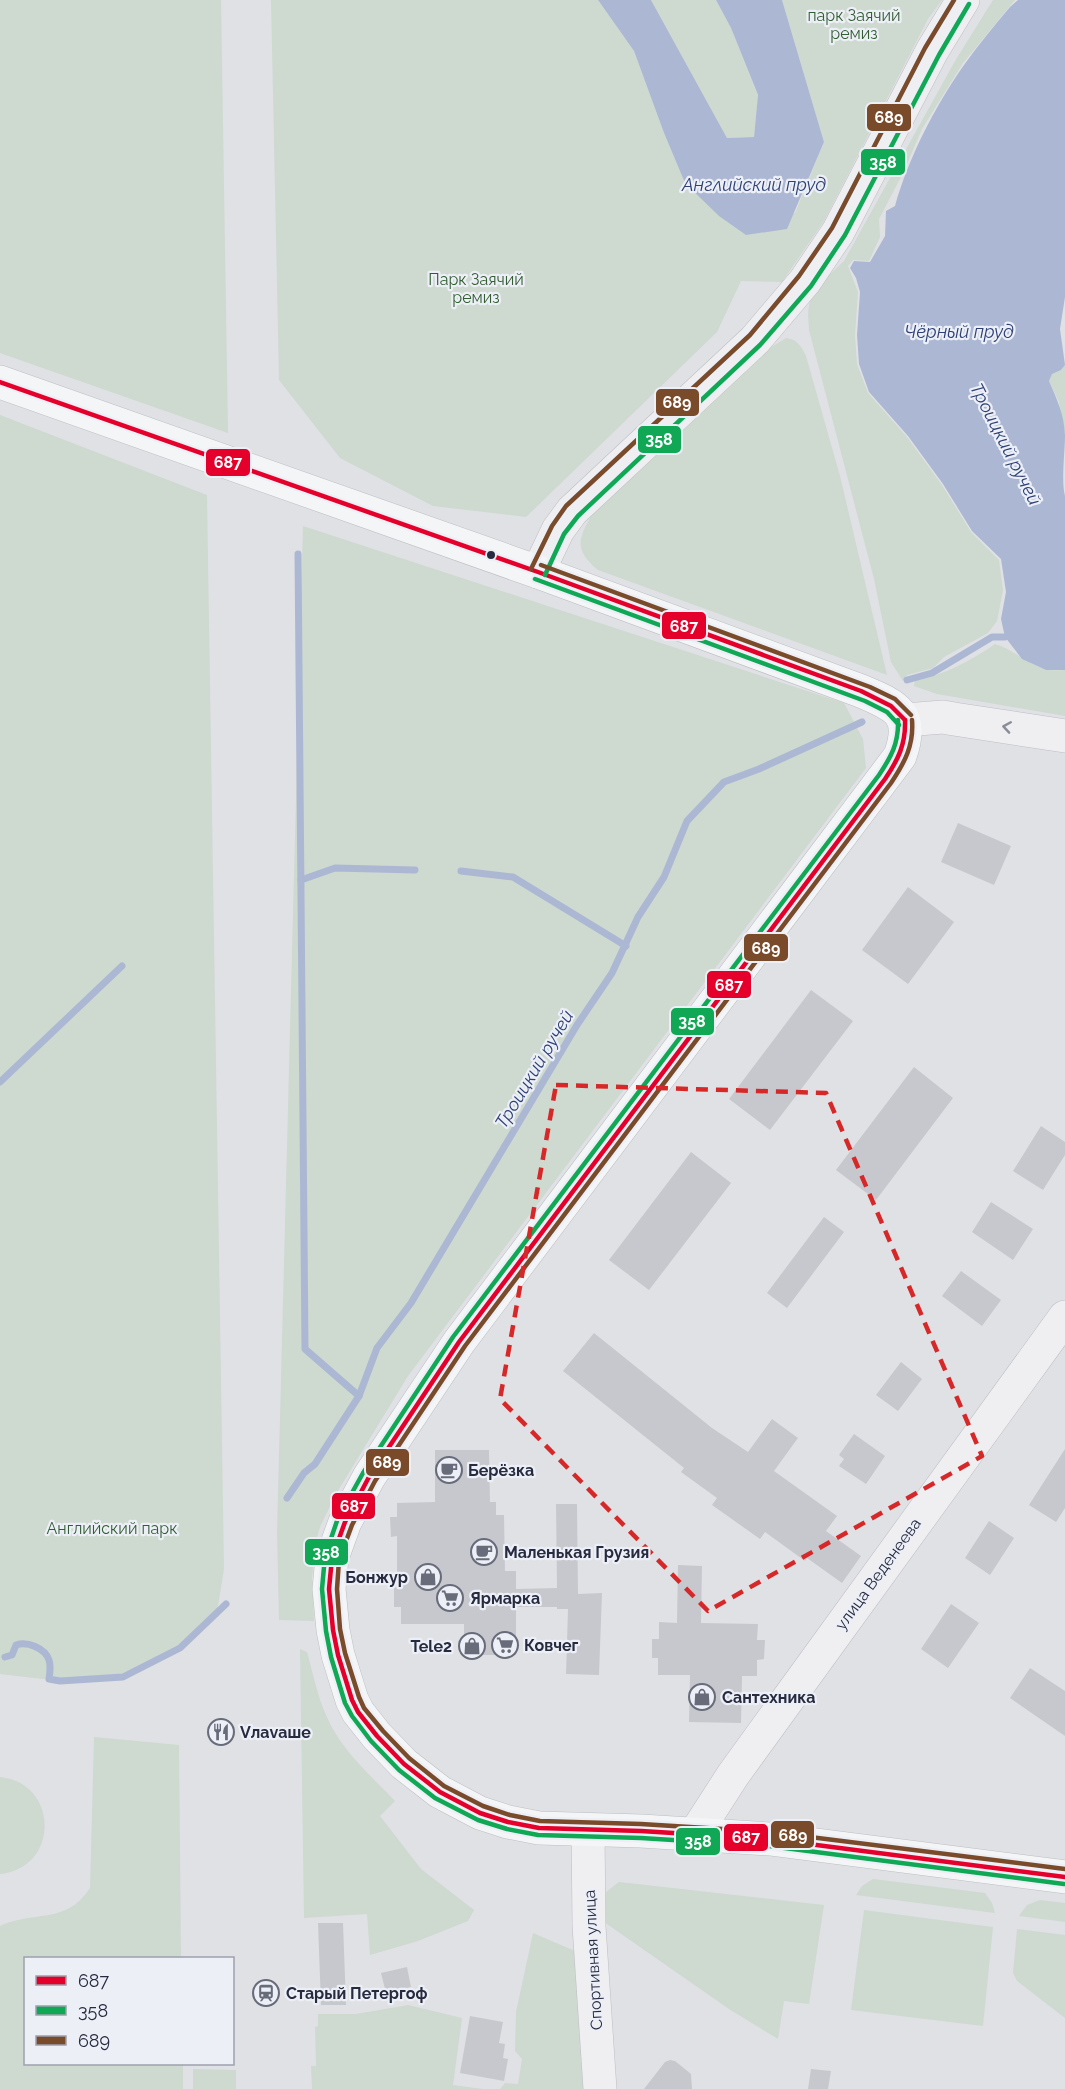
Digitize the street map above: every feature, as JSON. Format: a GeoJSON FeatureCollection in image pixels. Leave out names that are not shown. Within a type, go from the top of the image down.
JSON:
{"type":"FeatureCollection","features":[{"type":"Feature","properties":{"kind":"main road"},"geometry":{"type":"LineString","coordinates":[[0,382],[538,572],[885,701],[899,710],[906,720],[906,740],[900,756],[885,779],[459,1342],[369,1476],[345,1522],[332,1558],[329,1589],[333,1630],[344,1680],[358,1712],[383,1743],[404,1764],[440,1792],[480,1813],[508,1822],[539,1828],[770,1839],[1065,1877]]}},
{"type":"Feature","properties":{"kind":"street"},"geometry":{"type":"LineString","coordinates":[[538,572],[558,530],[579,504],[755,340],[805,281],[838,232],[932,51],[963,0]]}},
{"type":"Feature","properties":{"kind":"street"},"geometry":{"type":"LineString","coordinates":[[906,720],[954,718],[1065,736]]}},
{"type":"Feature","properties":{"kind":"street","name":"улица Веденеева"},"geometry":{"type":"LineString","coordinates":[[695,1834],[747,1756],[1065,1317]]}},
{"type":"Feature","properties":{"kind":"street","name":"Спортивная улица"},"geometry":{"type":"LineString","coordinates":[[588,1830],[590,1926],[600,2089]]}},
{"type":"Feature","properties":{"kind":"highlighted area"},"geometry":{"type":"Polygon","coordinates":[[[556,1085],[826,1093],[982,1456],[708,1611],[500,1399],[556,1085]]]}},
{"type":"Feature","properties":{"kind":"green space"},"geometry":{"type":"Polygon","coordinates":[[[0,0],[221,0],[228,433],[0,353],[0,0]]]}},
{"type":"Feature","properties":{"kind":"green space","name":"Парк Заячий ремиз"},"geometry":{"type":"Polygon","coordinates":[[[271,0],[598,0],[634,51],[685,183],[795,213],[824,142],[782,0],[942,0],[928,19],[824,221],[782,282],[741,281],[717,332],[526,517],[433,506],[340,458],[279,380],[271,0]]]}},
{"type":"Feature","properties":{"kind":"green space"},"geometry":{"type":"Polygon","coordinates":[[[651,0],[716,0],[731,28],[758,96],[754,137],[727,138],[651,0]]]}},
{"type":"Feature","properties":{"kind":"green space"},"geometry":{"type":"Polygon","coordinates":[[[993,0],[1015,0],[963,63],[922,129],[904,171],[879,219],[880,237],[869,261],[853,260],[848,266],[858,292],[855,335],[857,364],[868,393],[907,437],[942,485],[971,532],[999,560],[1003,590],[997,621],[988,633],[944,657],[933,668],[907,675],[903,681],[891,662],[874,579],[809,330],[808,309],[818,287],[844,261],[955,61],[993,0]]]}},
{"type":"Feature","properties":{"kind":"green space"},"geometry":{"type":"Polygon","coordinates":[[[786,338],[798,344],[806,356],[840,476],[887,675],[598,570],[584,555],[581,548],[582,535],[594,510],[765,351],[786,338]]]}},
{"type":"Feature","properties":{"kind":"green space"},"geometry":{"type":"Polygon","coordinates":[[[1065,365],[1065,433],[1059,402],[1049,381],[1052,374],[1061,370],[1065,365]]]}},
{"type":"Feature","properties":{"kind":"green space","name":"Английский парк"},"geometry":{"type":"Polygon","coordinates":[[[0,415],[207,495],[224,1569],[217,1612],[180,1648],[123,1677],[60,1681],[0,1674],[0,415]]]}},
{"type":"Feature","properties":{"kind":"green space"},"geometry":{"type":"Polygon","coordinates":[[[303,526],[844,703],[863,739],[866,768],[408,1376],[336,1494],[320,1527],[312,1578],[314,1621],[279,1620],[277,1533],[303,526]]]}},
{"type":"Feature","properties":{"kind":"green space"},"geometry":{"type":"Polygon","coordinates":[[[995,644],[1038,667],[1065,670],[1065,716],[937,694],[914,686],[915,680],[936,675],[957,666],[995,644]]]}},
{"type":"Feature","properties":{"kind":"green space"},"geometry":{"type":"Polygon","coordinates":[[[300,1649],[307,1652],[323,1707],[339,1739],[356,1761],[395,1801],[380,1816],[421,1869],[474,1910],[468,1921],[418,1941],[370,1955],[367,1914],[304,1918],[300,1649]]]}},
{"type":"Feature","properties":{"kind":"green space"},"geometry":{"type":"Polygon","coordinates":[[[94,1737],[179,1745],[181,1957],[24,1957],[24,2065],[183,2065],[183,2089],[0,2089],[0,1926],[13,1921],[60,1912],[81,1900],[90,1888],[94,1737]]]}},
{"type":"Feature","properties":{"kind":"green space"},"geometry":{"type":"Polygon","coordinates":[[[0,1777],[19,1783],[33,1794],[42,1809],[45,1826],[42,1842],[34,1857],[20,1868],[0,1874],[0,1777]]]}},
{"type":"Feature","properties":{"kind":"green space"},"geometry":{"type":"Polygon","coordinates":[[[873,1879],[985,1893],[995,1913],[856,1895],[862,1886],[873,1879]]]}},
{"type":"Feature","properties":{"kind":"green space"},"geometry":{"type":"Polygon","coordinates":[[[619,1882],[824,1905],[809,2004],[784,2001],[778,2039],[729,2009],[604,1922],[606,1892],[619,1882]]]}},
{"type":"Feature","properties":{"kind":"green space"},"geometry":{"type":"Polygon","coordinates":[[[1040,1900],[1065,1903],[1065,1922],[1019,1916],[1027,1905],[1040,1900]]]}},
{"type":"Feature","properties":{"kind":"green space"},"geometry":{"type":"Polygon","coordinates":[[[864,1910],[993,1927],[983,2026],[851,2010],[864,1910]]]}},
{"type":"Feature","properties":{"kind":"green space"},"geometry":{"type":"Polygon","coordinates":[[[1017,1929],[1065,1935],[1065,2018],[1017,1981],[1013,1973],[1017,1929]]]}},
{"type":"Feature","properties":{"kind":"green space"},"geometry":{"type":"Polygon","coordinates":[[[533,1933],[575,1951],[586,2089],[500,2089],[505,2083],[518,2084],[522,2059],[515,2051],[516,2012],[533,1933]]]}},
{"type":"Feature","properties":{"kind":"green space"},"geometry":{"type":"Polygon","coordinates":[[[408,2005],[462,2018],[453,2085],[483,2089],[312,2089],[311,2066],[316,2066],[315,2027],[318,2026],[318,2014],[356,2014],[408,2005]]]}},
{"type":"Feature","properties":{"kind":"green space"},"geometry":{"type":"Polygon","coordinates":[[[193,2069],[236,2070],[236,2089],[193,2089],[193,2069]]]}},
{"type":"Feature","properties":{"kind":"water","name":"Английский пруд"},"geometry":{"type":"Polygon","coordinates":[[[598,0],[651,0],[727,138],[754,137],[758,95],[731,28],[716,0],[782,0],[824,142],[787,229],[746,235],[719,216],[685,183],[634,51],[598,0]]]}},
{"type":"Feature","properties":{"kind":"water","name":"Чёрный пруд"},"geometry":{"type":"Polygon","coordinates":[[[1018,0],[1065,0],[1065,297],[1060,329],[1065,365],[1061,370],[1052,374],[1049,381],[1062,413],[1065,435],[1063,475],[1065,670],[1046,670],[1022,659],[1005,637],[1001,619],[1006,592],[1001,559],[972,531],[943,484],[908,436],[869,392],[859,364],[857,335],[860,292],[850,268],[854,261],[870,262],[885,236],[886,211],[895,206],[907,170],[933,115],[969,58],[1018,0]]]}},
{"type":"Feature","properties":{"kind":"building"},"geometry":{"type":"Polygon","coordinates":[[[958,823],[1011,846],[994,885],[941,862],[958,823]]]}},
{"type":"Feature","properties":{"kind":"building"},"geometry":{"type":"Polygon","coordinates":[[[908,887],[954,922],[908,984],[862,950],[908,887]]]}},
{"type":"Feature","properties":{"kind":"building"},"geometry":{"type":"Polygon","coordinates":[[[811,990],[853,1021],[770,1130],[729,1099],[811,990]]]}},
{"type":"Feature","properties":{"kind":"building"},"geometry":{"type":"Polygon","coordinates":[[[914,1067],[953,1098],[876,1200],[836,1170],[914,1067]]]}},
{"type":"Feature","properties":{"kind":"building"},"geometry":{"type":"Polygon","coordinates":[[[1041,1126],[1065,1142],[1065,1155],[1043,1190],[1013,1171],[1041,1126]]]}},
{"type":"Feature","properties":{"kind":"building"},"geometry":{"type":"Polygon","coordinates":[[[691,1152],[731,1183],[649,1290],[609,1260],[691,1152]]]}},
{"type":"Feature","properties":{"kind":"building"},"geometry":{"type":"Polygon","coordinates":[[[991,1202],[1033,1229],[1013,1260],[972,1232],[991,1202]]]}},
{"type":"Feature","properties":{"kind":"building"},"geometry":{"type":"Polygon","coordinates":[[[824,1217],[844,1232],[787,1308],[767,1293],[824,1217]]]}},
{"type":"Feature","properties":{"kind":"building"},"geometry":{"type":"Polygon","coordinates":[[[961,1271],[1001,1300],[982,1326],[942,1296],[961,1271]]]}},
{"type":"Feature","properties":{"kind":"building"},"geometry":{"type":"Polygon","coordinates":[[[594,1333],[712,1428],[748,1452],[772,1419],[798,1438],[774,1471],[837,1516],[826,1531],[861,1556],[842,1583],[807,1558],[805,1561],[765,1532],[760,1539],[712,1505],[717,1498],[681,1472],[684,1468],[563,1371],[594,1333]]]}},
{"type":"Feature","properties":{"kind":"building"},"geometry":{"type":"Polygon","coordinates":[[[901,1362],[922,1379],[898,1411],[876,1395],[901,1362]]]}},
{"type":"Feature","properties":{"kind":"building"},"geometry":{"type":"Polygon","coordinates":[[[854,1434],[885,1456],[866,1484],[839,1466],[844,1459],[839,1455],[854,1434]]]}},
{"type":"Feature","properties":{"kind":"building"},"geometry":{"type":"Polygon","coordinates":[[[1065,1449],[1065,1508],[1056,1522],[1029,1505],[1065,1449]]]}},
{"type":"Feature","properties":{"kind":"building"},"geometry":{"type":"Polygon","coordinates":[[[435,1450],[489,1450],[490,1502],[496,1502],[496,1515],[504,1515],[505,1571],[516,1571],[516,1589],[557,1588],[556,1504],[577,1504],[578,1594],[602,1593],[599,1675],[566,1674],[568,1609],[516,1607],[516,1655],[464,1655],[464,1624],[401,1624],[401,1607],[394,1607],[394,1587],[397,1587],[397,1536],[391,1537],[390,1517],[397,1517],[397,1503],[435,1502],[435,1450]]]}},
{"type":"Feature","properties":{"kind":"building"},"geometry":{"type":"Polygon","coordinates":[[[989,1521],[1014,1538],[990,1575],[965,1558],[989,1521]]]}},
{"type":"Feature","properties":{"kind":"building"},"geometry":{"type":"Polygon","coordinates":[[[678,1565],[702,1566],[701,1623],[758,1624],[757,1640],[765,1640],[764,1659],[757,1660],[757,1676],[742,1676],[741,1723],[689,1722],[690,1675],[658,1675],[658,1658],[652,1658],[652,1639],[659,1639],[659,1622],[677,1623],[678,1565]]]}},
{"type":"Feature","properties":{"kind":"building"},"geometry":{"type":"Polygon","coordinates":[[[951,1604],[979,1623],[948,1668],[921,1649],[951,1604]]]}},
{"type":"Feature","properties":{"kind":"building"},"geometry":{"type":"Polygon","coordinates":[[[1030,1668],[1065,1691],[1065,1736],[1010,1698],[1030,1668]]]}},
{"type":"Feature","properties":{"kind":"building"},"geometry":{"type":"Polygon","coordinates":[[[318,1923],[343,1923],[346,2005],[321,2005],[318,1923]]]}},
{"type":"Feature","properties":{"kind":"building"},"geometry":{"type":"Polygon","coordinates":[[[407,1967],[411,1987],[386,1993],[381,1973],[407,1967]]]}},
{"type":"Feature","properties":{"kind":"building"},"geometry":{"type":"Polygon","coordinates":[[[470,2016],[503,2022],[499,2043],[505,2044],[503,2058],[508,2059],[504,2081],[460,2073],[470,2016]]]}},
{"type":"Feature","properties":{"kind":"building"},"geometry":{"type":"Polygon","coordinates":[[[675,2061],[691,2074],[692,2089],[644,2089],[665,2062],[675,2061]]]}},
{"type":"Feature","properties":{"kind":"building"},"geometry":{"type":"Polygon","coordinates":[[[811,2069],[831,2071],[828,2089],[808,2089],[811,2069]]]}},
{"type":"Feature","properties":{"kind":"waterway"},"geometry":{"type":"LineString","coordinates":[[298,554],[305,1349],[359,1396]]}},
{"type":"Feature","properties":{"kind":"waterway","name":"Троицкий ручей"},"geometry":{"type":"LineString","coordinates":[[907,680],[932,673],[992,637],[1005,637],[1013,634]]}},
{"type":"Feature","properties":{"kind":"waterway","name":"Троицкий ручей"},"geometry":{"type":"LineString","coordinates":[[287,1498],[304,1473],[315,1464],[359,1396],[377,1348],[411,1303],[577,1025],[612,973],[638,917],[664,877],[687,821],[724,782],[759,769],[862,722]]}},
{"type":"Feature","properties":{"kind":"waterway"},"geometry":{"type":"LineString","coordinates":[[301,880],[335,868],[415,870]]}},
{"type":"Feature","properties":{"kind":"waterway"},"geometry":{"type":"LineString","coordinates":[[461,871],[513,877],[626,946]]}},
{"type":"Feature","properties":{"kind":"waterway"},"geometry":{"type":"LineString","coordinates":[[0,1082],[122,966]]}},
{"type":"Feature","properties":{"kind":"waterway","name":"Троицкий ручей"},"geometry":{"type":"LineString","coordinates":[[5,1657],[12,1655],[16,1645],[25,1644],[35,1646],[47,1656],[50,1665],[49,1679],[60,1681],[123,1677],[180,1648],[226,1604]]}},
{"type":"Feature","properties":{"kind":"transit line","name":"689"},"geometry":{"type":"LineString","coordinates":[[531,569],[552,526],[566,506],[750,335],[799,276],[832,228],[925,48],[954,0]]}},
{"type":"Feature","properties":{"kind":"transit line","name":"358"},"geometry":{"type":"LineString","coordinates":[[545,575],[564,534],[578,516],[760,345],[811,286],[845,235],[939,55],[969,4]]}},
{"type":"Feature","properties":{"kind":"transit line","name":"687"},"geometry":{"type":"LineString","coordinates":[[0,382],[538,572],[861,691],[891,706],[905,720]]}},
{"type":"Feature","properties":{"kind":"transit line","name":"689"},"geometry":{"type":"LineString","coordinates":[[541,565],[870,687],[895,699],[911,715]]}},
{"type":"Feature","properties":{"kind":"transit line","name":"358"},"geometry":{"type":"LineString","coordinates":[[535,579],[865,701],[887,712],[899,725]]}},
{"type":"Feature","properties":{"kind":"transit line","name":"358"},"geometry":{"type":"LineString","coordinates":[[898,720],[893,749],[879,775],[453,1337],[363,1473],[338,1518],[325,1556],[322,1589],[326,1631],[345,1703],[371,1741],[399,1770],[435,1798],[478,1820],[538,1835],[641,1838],[769,1846],[1064,1884]]}},
{"type":"Feature","properties":{"kind":"transit line","name":"687"},"geometry":{"type":"LineString","coordinates":[[905,720],[900,751],[885,779],[459,1342],[369,1477],[345,1522],[332,1558],[329,1589],[333,1630],[352,1700],[358,1712],[377,1736],[404,1764],[440,1792],[480,1813],[508,1822],[539,1828],[641,1831],[770,1839],[1065,1877]]}},
{"type":"Feature","properties":{"kind":"transit line","name":"689"},"geometry":{"type":"LineString","coordinates":[[912,720],[912,737],[908,753],[891,783],[465,1346],[375,1481],[352,1525],[339,1560],[337,1589],[340,1629],[359,1697],[364,1708],[383,1731],[409,1758],[444,1786],[483,1806],[510,1815],[540,1821],[641,1824],[770,1832],[1065,1869]]}},
{"type":"Feature","properties":{"kind":"place","name":"Берёзка"},"geometry":{"type":"Point","coordinates":[449,1470]}},
{"type":"Feature","properties":{"kind":"place","name":"Маленькая Грузия"},"geometry":{"type":"Point","coordinates":[484,1552]}},
{"type":"Feature","properties":{"kind":"place","name":"Бонжур"},"geometry":{"type":"Point","coordinates":[428,1577]}},
{"type":"Feature","properties":{"kind":"place","name":"Ярмарка"},"geometry":{"type":"Point","coordinates":[450,1598]}},
{"type":"Feature","properties":{"kind":"place","name":"Ковчег"},"geometry":{"type":"Point","coordinates":[505,1645]}},
{"type":"Feature","properties":{"kind":"place","name":"Tele2"},"geometry":{"type":"Point","coordinates":[472,1646]}},
{"type":"Feature","properties":{"kind":"place","name":"Сантехника"},"geometry":{"type":"Point","coordinates":[702,1697]}},
{"type":"Feature","properties":{"kind":"place","name":"Vлаvаше"},"geometry":{"type":"Point","coordinates":[221,1732]}},
{"type":"Feature","properties":{"kind":"place","name":"Старый Петергоф"},"geometry":{"type":"Point","coordinates":[266,1993]}},
{"type":"Feature","properties":{"kind":"park label","name":"парк Заячий ремиз"},"geometry":{"type":"Point","coordinates":[854,24]}}]}
